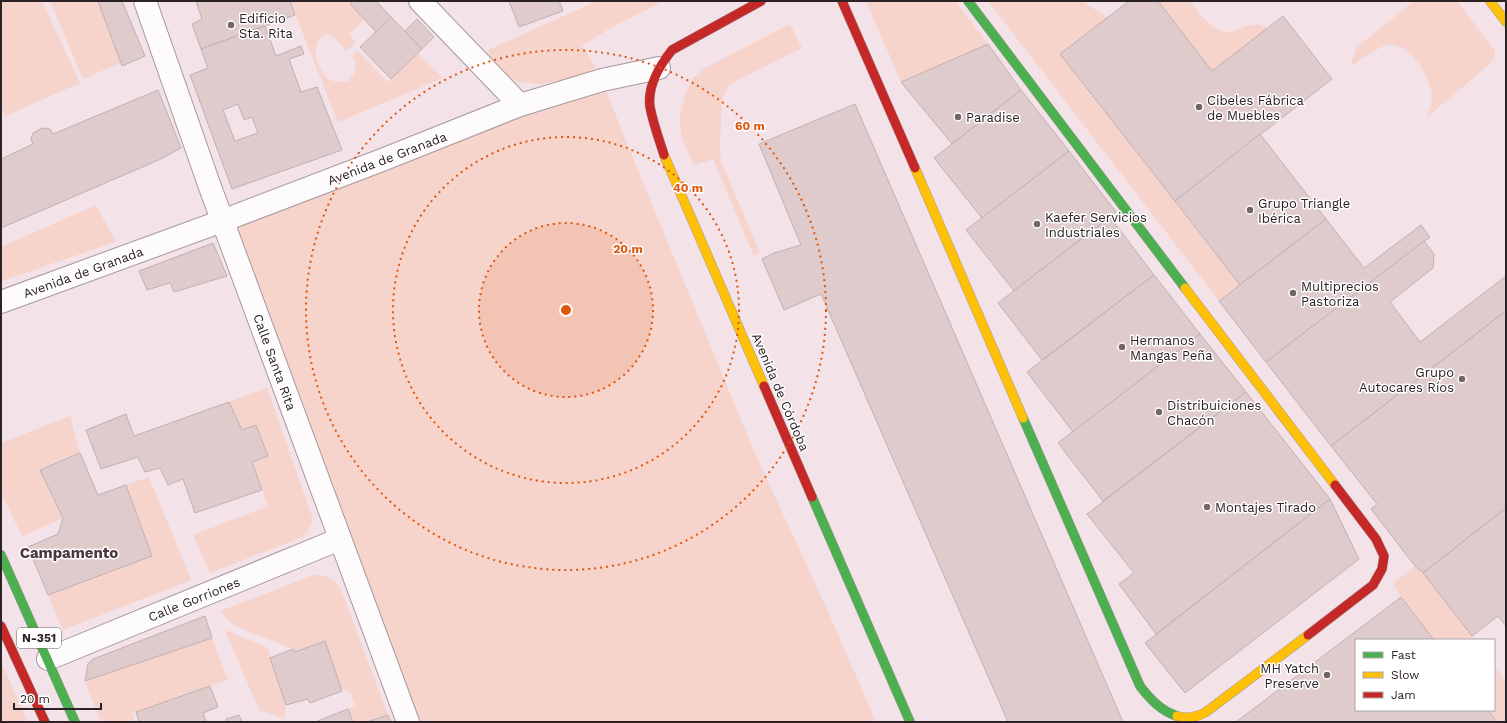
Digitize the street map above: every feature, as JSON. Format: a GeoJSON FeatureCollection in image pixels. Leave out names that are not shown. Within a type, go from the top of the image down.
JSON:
{"type":"FeatureCollection","features":[{"type":"Feature","properties":{"kind":"main road"},"geometry":{"type":"LineString","coordinates":[[659,68],[672,50],[761,1]]}},
{"type":"Feature","properties":{"kind":"main road"},"geometry":{"type":"LineString","coordinates":[[842,1],[1140,686],[1155,706],[1169,716],[1184,719],[1197,717],[1214,708],[1373,585],[1382,569],[1384,556],[1376,539],[968,1]]}},
{"type":"Feature","properties":{"kind":"main road"},"geometry":{"type":"LineString","coordinates":[[1490,1],[1506,22]]}},
{"type":"Feature","properties":{"kind":"main road","name":"Avenida de Córdoba"},"geometry":{"type":"LineString","coordinates":[[659,68],[651,88],[650,101],[665,159],[910,722]]}},
{"type":"Feature","properties":{"kind":"main road","name":"N-351"},"geometry":{"type":"LineString","coordinates":[[1,555],[75,722]]}},
{"type":"Feature","properties":{"kind":"main road","name":"N-351"},"geometry":{"type":"LineString","coordinates":[[1,626],[45,722]]}},
{"type":"Feature","properties":{"kind":"main road"},"geometry":{"type":"LineString","coordinates":[[30,645],[48,659]]}},
{"type":"Feature","properties":{"kind":"street","name":"Calle Santa Rita"},"geometry":{"type":"LineString","coordinates":[[145,1],[222,221],[408,722]]}},
{"type":"Feature","properties":{"kind":"street"},"geometry":{"type":"LineString","coordinates":[[420,1],[520,104]]}},
{"type":"Feature","properties":{"kind":"street","name":"Avenida de Granada"},"geometry":{"type":"LineString","coordinates":[[1,302],[222,221],[382,160],[520,104],[602,80],[659,68]]}},
{"type":"Feature","properties":{"kind":"street","name":"Calle Gorriones"},"geometry":{"type":"LineString","coordinates":[[48,659],[340,539]]}},
{"type":"Feature","properties":{"kind":"shaded area"},"geometry":{"type":"Polygon","coordinates":[[[1,1],[42,1],[80,83],[5,116],[1,106],[1,1]]]}},
{"type":"Feature","properties":{"kind":"shaded area"},"geometry":{"type":"Polygon","coordinates":[[[50,1],[98,1],[121,63],[83,79],[50,1]]]}},
{"type":"Feature","properties":{"kind":"shaded area"},"geometry":{"type":"Polygon","coordinates":[[[290,1],[353,1],[350,4],[364,20],[349,34],[356,42],[346,51],[338,41],[329,35],[326,34],[319,40],[316,50],[317,61],[322,72],[329,79],[338,82],[348,81],[355,73],[355,59],[352,56],[358,51],[387,82],[418,53],[443,78],[338,122],[290,1]]]}},
{"type":"Feature","properties":{"kind":"shaded area"},"geometry":{"type":"Polygon","coordinates":[[[597,1],[664,1],[612,27],[582,46],[596,67],[577,77],[541,84],[518,82],[501,71],[490,61],[488,50],[597,1]]]}},
{"type":"Feature","properties":{"kind":"shaded area"},"geometry":{"type":"Polygon","coordinates":[[[866,1],[955,1],[988,44],[901,82],[866,1]]]}},
{"type":"Feature","properties":{"kind":"shaded area"},"geometry":{"type":"Polygon","coordinates":[[[988,1],[1082,1],[1108,18],[1060,54],[1240,285],[1219,301],[988,1]]]}},
{"type":"Feature","properties":{"kind":"shaded area"},"geometry":{"type":"Polygon","coordinates":[[[1158,1],[1189,1],[1212,26],[1222,31],[1233,31],[1249,25],[1261,25],[1267,28],[1212,71],[1158,1]]]}},
{"type":"Feature","properties":{"kind":"shaded area"},"geometry":{"type":"Polygon","coordinates":[[[1414,1],[1457,1],[1495,51],[1495,57],[1490,64],[1427,117],[1432,101],[1431,89],[1424,72],[1412,56],[1405,50],[1398,46],[1385,46],[1369,54],[1350,67],[1356,48],[1414,1]]]}},
{"type":"Feature","properties":{"kind":"shaded area"},"geometry":{"type":"Polygon","coordinates":[[[790,24],[802,48],[728,86],[722,99],[720,147],[721,162],[760,253],[754,256],[713,159],[694,165],[681,136],[680,116],[685,94],[693,78],[705,68],[790,24]]]}},
{"type":"Feature","properties":{"kind":"shaded area"},"geometry":{"type":"Polygon","coordinates":[[[602,80],[754,451],[830,616],[876,722],[408,722],[222,221],[602,80]]]}},
{"type":"Feature","properties":{"kind":"shaded area"},"geometry":{"type":"Polygon","coordinates":[[[96,205],[116,242],[1,281],[1,247],[96,205]]]}},
{"type":"Feature","properties":{"kind":"shaded area"},"geometry":{"type":"Polygon","coordinates":[[[267,388],[312,516],[311,525],[302,537],[210,573],[193,535],[268,506],[242,430],[229,402],[267,388]]]}},
{"type":"Feature","properties":{"kind":"shaded area"},"geometry":{"type":"Polygon","coordinates":[[[70,416],[80,453],[40,470],[63,518],[22,536],[1,493],[1,443],[70,416]]]}},
{"type":"Feature","properties":{"kind":"shaded area"},"geometry":{"type":"Polygon","coordinates":[[[149,477],[191,580],[63,630],[48,595],[152,556],[126,485],[149,477]]]}},
{"type":"Feature","properties":{"kind":"shaded area"},"geometry":{"type":"Polygon","coordinates":[[[1415,566],[1423,573],[1474,639],[1433,639],[1401,597],[1393,584],[1415,566]]]}},
{"type":"Feature","properties":{"kind":"shaded area"},"geometry":{"type":"Polygon","coordinates":[[[314,575],[328,577],[334,581],[342,592],[388,715],[367,722],[353,722],[348,709],[356,706],[350,692],[341,688],[293,649],[233,625],[220,611],[314,575]]]}},
{"type":"Feature","properties":{"kind":"shaded area"},"geometry":{"type":"Polygon","coordinates":[[[225,630],[268,648],[286,705],[284,718],[259,710],[225,630]]]}},
{"type":"Feature","properties":{"kind":"shaded area"},"geometry":{"type":"Polygon","coordinates":[[[212,638],[228,680],[132,713],[134,722],[101,722],[85,681],[212,638]]]}},
{"type":"Feature","properties":{"kind":"shaded area"},"geometry":{"type":"Polygon","coordinates":[[[1,662],[28,722],[1,722],[1,662]]]}},
{"type":"Feature","properties":{"kind":"shaded area"},"geometry":{"type":"Polygon","coordinates":[[[1495,667],[1506,682],[1506,722],[1497,722],[1489,711],[1495,711],[1495,667]]]}},
{"type":"Feature","properties":{"kind":"building"},"geometry":{"type":"Polygon","coordinates":[[[98,1],[122,1],[145,56],[122,66],[98,1]]]}},
{"type":"Feature","properties":{"kind":"building","name":"Edificio Sta. Rita"},"geometry":{"type":"Polygon","coordinates":[[[196,1],[290,1],[295,15],[201,49],[192,24],[202,19],[196,1]]]}},
{"type":"Feature","properties":{"kind":"building"},"geometry":{"type":"Polygon","coordinates":[[[353,1],[376,1],[391,17],[376,32],[350,4],[353,1]]]}},
{"type":"Feature","properties":{"kind":"building"},"geometry":{"type":"Polygon","coordinates":[[[509,1],[559,1],[563,11],[519,27],[509,1]]]}},
{"type":"Feature","properties":{"kind":"building","name":"Cibeles Fábrica de Muebles"},"geometry":{"type":"Polygon","coordinates":[[[1129,1],[1158,1],[1212,71],[1283,16],[1332,79],[1175,201],[1060,54],[1129,1]]]}},
{"type":"Feature","properties":{"kind":"building"},"geometry":{"type":"Polygon","coordinates":[[[391,17],[422,49],[391,79],[360,47],[391,17]]]}},
{"type":"Feature","properties":{"kind":"building"},"geometry":{"type":"Polygon","coordinates":[[[417,19],[434,37],[422,49],[405,31],[417,19]]]}},
{"type":"Feature","properties":{"kind":"building"},"geometry":{"type":"Polygon","coordinates":[[[265,26],[276,56],[301,46],[304,54],[289,59],[301,92],[317,87],[342,150],[232,189],[190,75],[208,68],[201,49],[265,26]],[[238,104],[223,110],[235,141],[258,133],[252,117],[244,120],[238,104]]]}},
{"type":"Feature","properties":{"kind":"building","name":"Paradise"},"geometry":{"type":"Polygon","coordinates":[[[988,44],[1021,90],[952,144],[901,82],[988,44]]]}},
{"type":"Feature","properties":{"kind":"building"},"geometry":{"type":"Polygon","coordinates":[[[158,90],[181,148],[161,159],[1,228],[1,159],[33,144],[31,139],[33,133],[42,128],[50,129],[53,134],[158,90]]]}},
{"type":"Feature","properties":{"kind":"building"},"geometry":{"type":"Polygon","coordinates":[[[1021,90],[1069,151],[982,218],[934,158],[1021,90]]]}},
{"type":"Feature","properties":{"kind":"building"},"geometry":{"type":"Polygon","coordinates":[[[855,104],[1123,722],[1008,722],[821,294],[784,310],[762,259],[774,253],[801,245],[759,144],[855,104]]]}},
{"type":"Feature","properties":{"kind":"building","name":"Grupo Triangle Ibérica"},"geometry":{"type":"Polygon","coordinates":[[[1260,134],[1326,219],[1240,285],[1175,201],[1260,134]]]}},
{"type":"Feature","properties":{"kind":"building","name":"Kaefer Servicios Industriales"},"geometry":{"type":"Polygon","coordinates":[[[1069,151],[1116,212],[1014,291],[966,230],[1069,151]]]}},
{"type":"Feature","properties":{"kind":"building"},"geometry":{"type":"Polygon","coordinates":[[[1110,217],[1154,275],[1042,360],[998,303],[1110,217]]]}},
{"type":"Feature","properties":{"kind":"building","name":"Multiprecios Pastoriza"},"geometry":{"type":"Polygon","coordinates":[[[1326,219],[1364,268],[1421,225],[1430,237],[1266,362],[1219,301],[1326,219]]]}},
{"type":"Feature","properties":{"kind":"building"},"geometry":{"type":"Polygon","coordinates":[[[1424,241],[1434,254],[1433,268],[1390,302],[1420,342],[1506,276],[1506,311],[1331,446],[1266,362],[1424,241]]]}},
{"type":"Feature","properties":{"kind":"building"},"geometry":{"type":"Polygon","coordinates":[[[213,243],[227,276],[174,292],[170,283],[147,290],[139,271],[213,243]]]}},
{"type":"Feature","properties":{"kind":"building","name":"Hermanos Mangas Peña"},"geometry":{"type":"Polygon","coordinates":[[[1154,275],[1200,334],[1073,432],[1027,372],[1154,275]]]}},
{"type":"Feature","properties":{"kind":"building","name":"Grupo Autocares Ríos"},"geometry":{"type":"Polygon","coordinates":[[[1506,311],[1506,508],[1423,573],[1415,566],[1371,509],[1377,504],[1331,446],[1506,311]]]}},
{"type":"Feature","properties":{"kind":"building","name":"Distribuiciones Chacón"},"geometry":{"type":"Polygon","coordinates":[[[1200,334],[1246,392],[1103,501],[1058,443],[1200,334]]]}},
{"type":"Feature","properties":{"kind":"building","name":"Montajes Tirado"},"geometry":{"type":"Polygon","coordinates":[[[1246,392],[1330,499],[1156,634],[1119,584],[1134,573],[1087,514],[1246,392]]]}},
{"type":"Feature","properties":{"kind":"building"},"geometry":{"type":"Polygon","coordinates":[[[229,402],[242,430],[256,425],[268,456],[252,462],[262,490],[195,513],[183,479],[168,485],[160,468],[145,472],[138,457],[101,469],[86,430],[126,414],[134,436],[229,402]]]}},
{"type":"Feature","properties":{"kind":"building"},"geometry":{"type":"Polygon","coordinates":[[[80,453],[98,495],[126,485],[152,556],[48,595],[28,547],[58,534],[63,518],[40,470],[80,453]]]}},
{"type":"Feature","properties":{"kind":"building"},"geometry":{"type":"Polygon","coordinates":[[[1330,499],[1359,559],[1185,693],[1145,643],[1330,499]]]}},
{"type":"Feature","properties":{"kind":"building"},"geometry":{"type":"Polygon","coordinates":[[[1506,508],[1506,626],[1498,616],[1472,636],[1423,573],[1506,508]]]}},
{"type":"Feature","properties":{"kind":"building","name":"MH Yatch Preserve"},"geometry":{"type":"Polygon","coordinates":[[[1401,597],[1433,639],[1355,639],[1355,711],[1489,711],[1497,722],[1236,722],[1401,597]]]}},
{"type":"Feature","properties":{"kind":"building"},"geometry":{"type":"Polygon","coordinates":[[[205,616],[212,638],[85,681],[88,664],[93,659],[205,616]]]}},
{"type":"Feature","properties":{"kind":"building"},"geometry":{"type":"Polygon","coordinates":[[[325,641],[342,691],[310,703],[308,699],[286,705],[270,658],[293,649],[295,652],[325,641]]]}},
{"type":"Feature","properties":{"kind":"building"},"geometry":{"type":"Polygon","coordinates":[[[210,686],[218,707],[203,713],[206,722],[139,722],[136,712],[210,686]]]}},
{"type":"Feature","properties":{"kind":"building"},"geometry":{"type":"Polygon","coordinates":[[[348,709],[353,722],[315,722],[348,709]]]}},
{"type":"Feature","properties":{"kind":"building"},"geometry":{"type":"Polygon","coordinates":[[[239,715],[242,722],[227,722],[226,719],[239,715]]]}},
{"type":"Feature","properties":{"kind":"building"},"geometry":{"type":"Polygon","coordinates":[[[388,715],[391,722],[367,722],[388,715]]]}},
{"type":"Feature","properties":{"kind":"traffic: fast"},"geometry":{"type":"LineString","coordinates":[[968,1],[1185,288]]}},
{"type":"Feature","properties":{"kind":"traffic: fast"},"geometry":{"type":"LineString","coordinates":[[1023,418],[1140,686],[1156,704],[1171,714],[1177,716]]}},
{"type":"Feature","properties":{"kind":"traffic: fast"},"geometry":{"type":"LineString","coordinates":[[812,497],[910,722]]}},
{"type":"Feature","properties":{"kind":"traffic: fast"},"geometry":{"type":"LineString","coordinates":[[1,555],[75,722]]}},
{"type":"Feature","properties":{"kind":"traffic: slow"},"geometry":{"type":"LineString","coordinates":[[1490,1],[1506,22]]}},
{"type":"Feature","properties":{"kind":"traffic: slow"},"geometry":{"type":"LineString","coordinates":[[664,155],[764,386]]}},
{"type":"Feature","properties":{"kind":"traffic: slow"},"geometry":{"type":"LineString","coordinates":[[915,168],[1023,418]]}},
{"type":"Feature","properties":{"kind":"traffic: slow"},"geometry":{"type":"LineString","coordinates":[[1185,288],[1335,485]]}},
{"type":"Feature","properties":{"kind":"traffic: slow"},"geometry":{"type":"LineString","coordinates":[[1177,716],[1192,717],[1206,712],[1308,635]]}},
{"type":"Feature","properties":{"kind":"traffic: jam"},"geometry":{"type":"LineString","coordinates":[[664,155],[650,107],[650,91],[652,84],[663,62],[672,50],[761,1]]}},
{"type":"Feature","properties":{"kind":"traffic: jam"},"geometry":{"type":"LineString","coordinates":[[842,1],[915,168]]}},
{"type":"Feature","properties":{"kind":"traffic: jam"},"geometry":{"type":"LineString","coordinates":[[764,386],[812,497]]}},
{"type":"Feature","properties":{"kind":"traffic: jam"},"geometry":{"type":"LineString","coordinates":[[1308,635],[1373,585],[1382,569],[1384,556],[1376,539],[1335,485]]}},
{"type":"Feature","properties":{"kind":"traffic: jam"},"geometry":{"type":"LineString","coordinates":[[1,626],[45,722]]}},
{"type":"Feature","properties":{"kind":"place","name":"Edificio Sta. Rita"},"geometry":{"type":"Point","coordinates":[231,25]}},
{"type":"Feature","properties":{"kind":"place","name":"Cibeles Fábrica de Muebles"},"geometry":{"type":"Point","coordinates":[1199,107]}},
{"type":"Feature","properties":{"kind":"place","name":"Paradise"},"geometry":{"type":"Point","coordinates":[958,117]}},
{"type":"Feature","properties":{"kind":"place","name":"Grupo Triangle Ibérica"},"geometry":{"type":"Point","coordinates":[1250,210]}},
{"type":"Feature","properties":{"kind":"place","name":"Kaefer Servicios Industriales"},"geometry":{"type":"Point","coordinates":[1037,224]}},
{"type":"Feature","properties":{"kind":"place","name":"Multiprecios Pastoriza"},"geometry":{"type":"Point","coordinates":[1293,293]}},
{"type":"Feature","properties":{"kind":"place","name":"Hermanos Mangas Peña"},"geometry":{"type":"Point","coordinates":[1122,347]}},
{"type":"Feature","properties":{"kind":"place","name":"Grupo Autocares Ríos"},"geometry":{"type":"Point","coordinates":[1462,379]}},
{"type":"Feature","properties":{"kind":"place","name":"Distribuiciones Chacón"},"geometry":{"type":"Point","coordinates":[1159,412]}},
{"type":"Feature","properties":{"kind":"place","name":"Montajes Tirado"},"geometry":{"type":"Point","coordinates":[1207,507]}},
{"type":"Feature","properties":{"kind":"place","name":"MH Yatch Preserve"},"geometry":{"type":"Point","coordinates":[1327,675]}},
{"type":"Feature","properties":{"kind":"district","name":"Campamento"},"geometry":{"type":"Point","coordinates":[69,553]}}]}
